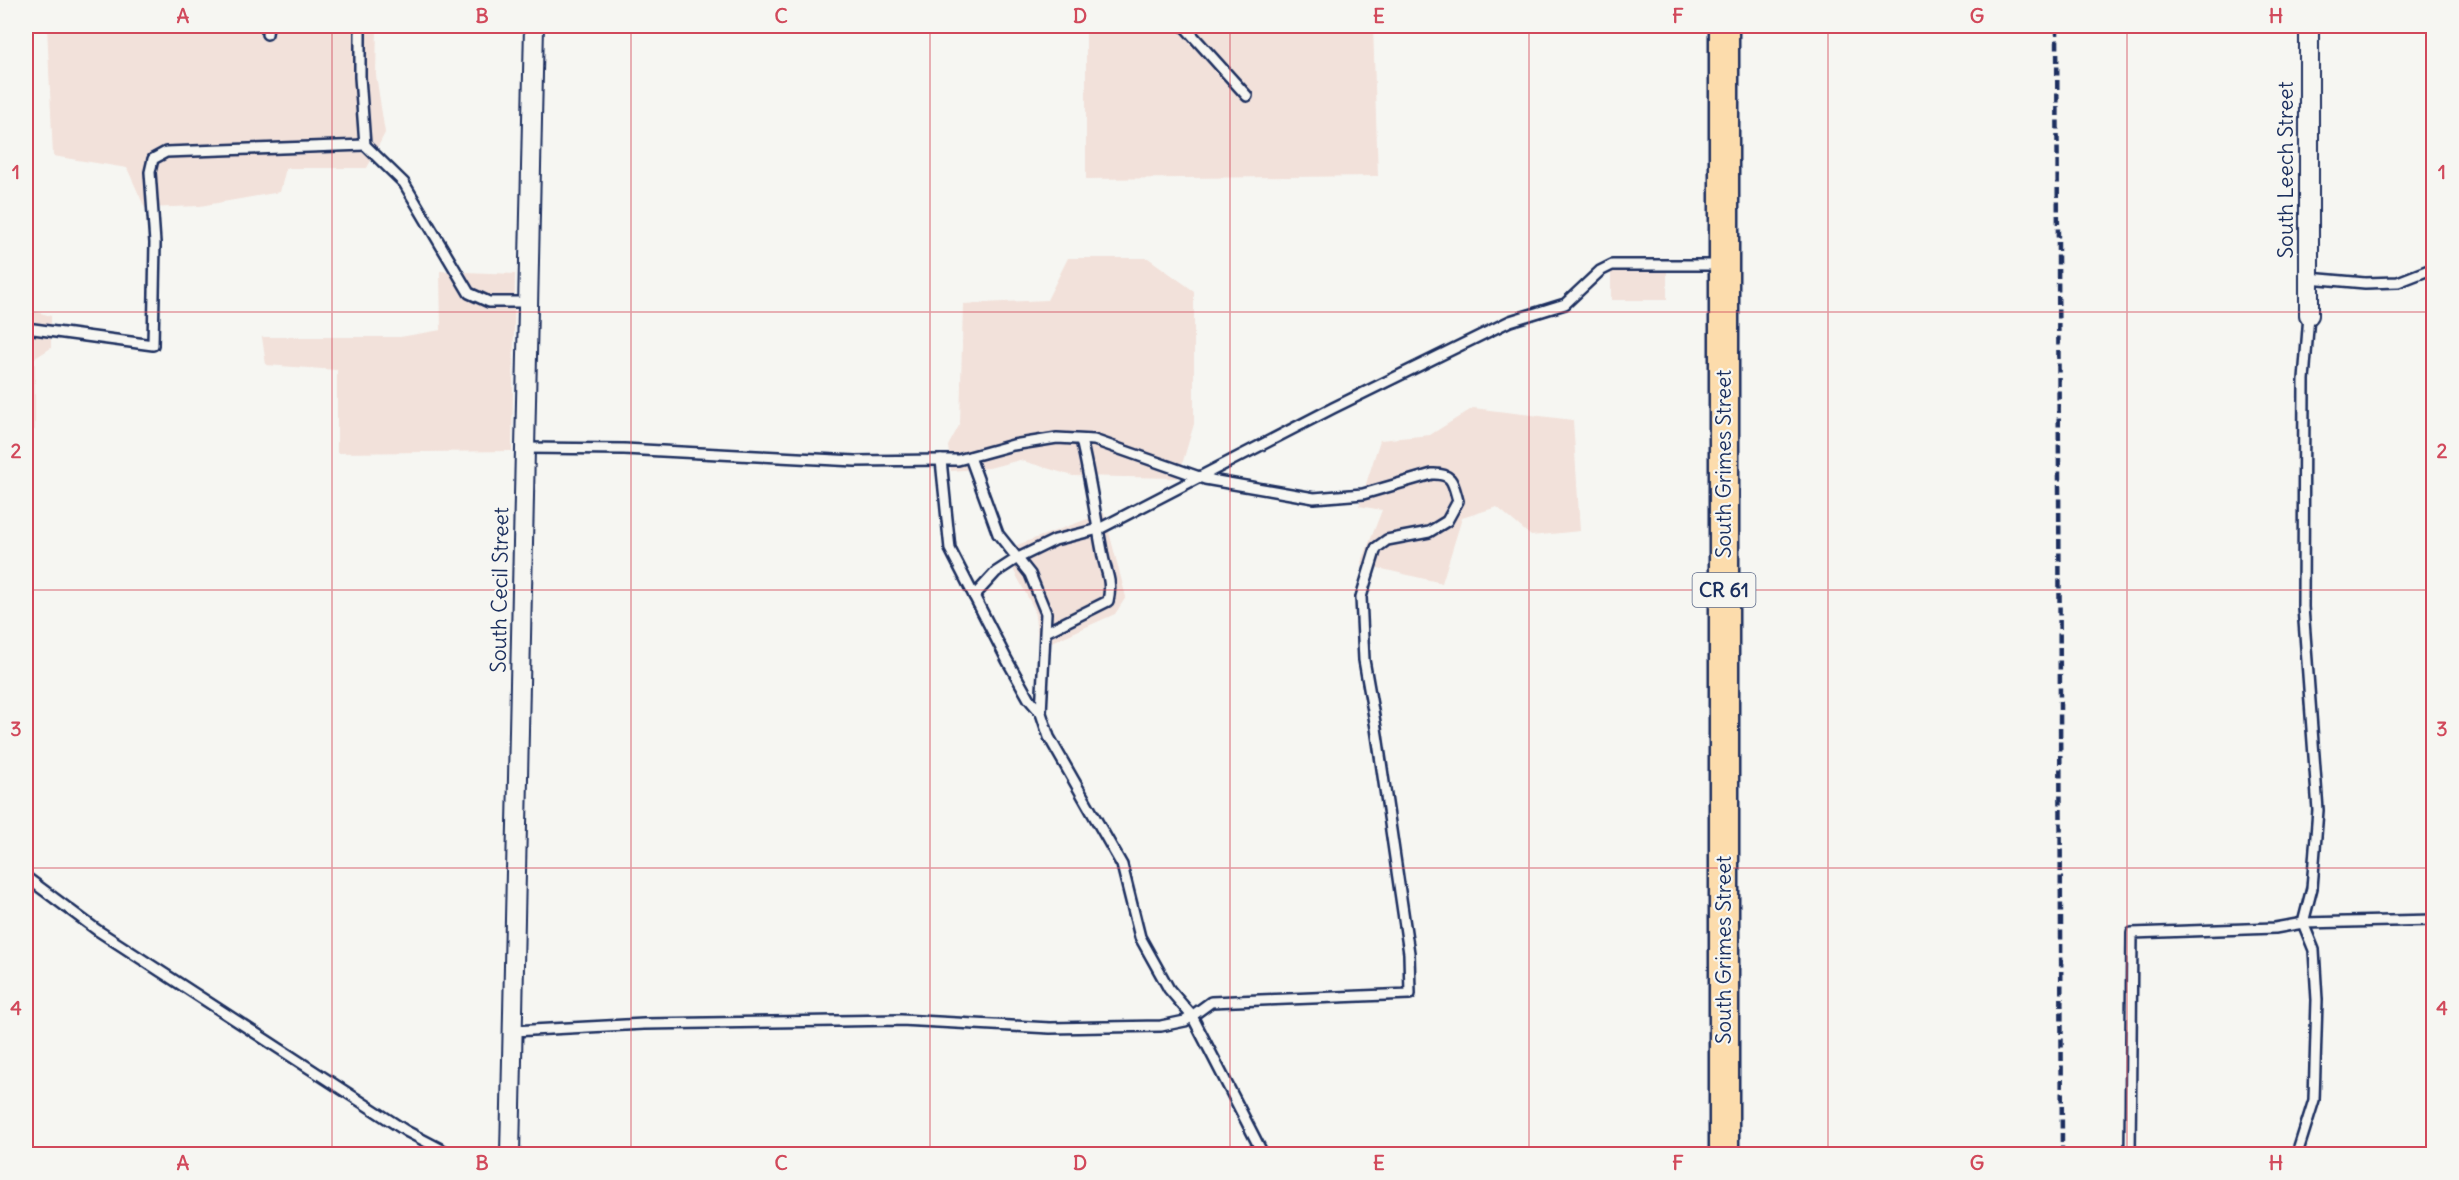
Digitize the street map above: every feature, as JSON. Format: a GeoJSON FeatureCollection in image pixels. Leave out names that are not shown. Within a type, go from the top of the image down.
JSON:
{"type":"FeatureCollection","features":[{"type":"Feature","properties":{"kind":"main road","name":"South Grimes Street"},"geometry":{"type":"LineString","coordinates":[[1724,26],[1724,1155]]}},
{"type":"Feature","properties":{"kind":"street","name":"South Cecil Street"},"geometry":{"type":"LineString","coordinates":[[510,1155],[534,26]]}},
{"type":"Feature","properties":{"kind":"street","name":"South Leech Street"},"geometry":{"type":"LineString","coordinates":[[2309,26],[2309,315]]}},
{"type":"Feature","properties":{"kind":"lane"},"geometry":{"type":"LineString","coordinates":[[360,26],[360,77],[365,144],[404,183],[469,293],[489,302],[528,302]]}},
{"type":"Feature","properties":{"kind":"lane"},"geometry":{"type":"LineString","coordinates":[[1184,26],[1247,96]]}},
{"type":"Feature","properties":{"kind":"lane"},"geometry":{"type":"LineString","coordinates":[[26,328],[153,345],[154,243],[150,172],[153,159],[166,152],[365,144]]}},
{"type":"Feature","properties":{"kind":"lane"},"geometry":{"type":"LineString","coordinates":[[974,596],[996,572],[1016,559],[1054,540],[1099,529],[1198,476],[1510,321],[1565,304],[1600,271],[1612,265],[1724,265]]}},
{"type":"Feature","properties":{"kind":"lane"},"geometry":{"type":"LineString","coordinates":[[2309,278],[2365,283],[2398,282],[2433,268]]}},
{"type":"Feature","properties":{"kind":"lane"},"geometry":{"type":"LineString","coordinates":[[2297,1155],[2314,1100],[2317,1000],[2314,950],[2303,922],[2313,888],[2318,810],[2303,607],[2304,380],[2309,315]]}},
{"type":"Feature","properties":{"kind":"lane"},"geometry":{"type":"LineString","coordinates":[[513,1031],[644,1024],[901,1020],[1050,1028],[1161,1026],[1185,1021],[1211,1002],[1410,994],[1408,953],[1364,660],[1361,597],[1376,548],[1387,540],[1429,532],[1447,521],[1458,501],[1452,480],[1443,474],[1432,474],[1363,494],[1314,498],[1198,476],[1094,440],[1057,438],[970,457],[942,460],[855,461],[525,447]]}},
{"type":"Feature","properties":{"kind":"lane"},"geometry":{"type":"LineString","coordinates":[[1046,632],[1108,601],[1112,586],[1102,554],[1093,491],[1081,440]]}},
{"type":"Feature","properties":{"kind":"lane"},"geometry":{"type":"LineString","coordinates":[[970,457],[998,534],[1030,574],[1046,613],[1041,713],[1049,737],[1122,865],[1140,937],[1169,989],[1192,1016],[1263,1155]]}},
{"type":"Feature","properties":{"kind":"lane"},"geometry":{"type":"LineString","coordinates":[[942,460],[950,549],[1029,699],[1041,713]]}},
{"type":"Feature","properties":{"kind":"lane"},"geometry":{"type":"LineString","coordinates":[[26,878],[98,930],[406,1131],[450,1155]]}},
{"type":"Feature","properties":{"kind":"lane"},"geometry":{"type":"LineString","coordinates":[[2130,1155],[2132,933],[2275,928],[2303,922],[2433,920]]}},
{"type":"Feature","properties":{"kind":"shaded area"},"geometry":{"type":"Polygon","coordinates":[[[47,26],[377,26],[376,75],[385,133],[367,168],[286,168],[280,192],[200,206],[145,208],[127,168],[53,156],[47,26]]]}},
{"type":"Feature","properties":{"kind":"shaded area"},"geometry":{"type":"Polygon","coordinates":[[[1086,26],[1373,26],[1378,176],[1086,179],[1086,26]]]}},
{"type":"Feature","properties":{"kind":"shaded area"},"geometry":{"type":"Polygon","coordinates":[[[1068,258],[1148,258],[1194,291],[1194,424],[1178,478],[1073,476],[1020,460],[989,468],[951,471],[948,446],[960,424],[963,304],[1047,300],[1068,258]]]}},
{"type":"Feature","properties":{"kind":"shaded area"},"geometry":{"type":"Polygon","coordinates":[[[1611,268],[1667,269],[1667,300],[1611,300],[1611,268]]]}},
{"type":"Feature","properties":{"kind":"shaded area"},"geometry":{"type":"Polygon","coordinates":[[[440,271],[515,274],[512,451],[337,453],[337,370],[266,365],[262,337],[400,337],[441,330],[440,271]]]}},
{"type":"Feature","properties":{"kind":"shaded area"},"geometry":{"type":"Polygon","coordinates":[[[26,309],[51,316],[51,348],[35,358],[35,430],[26,431],[26,309]]]}},
{"type":"Feature","properties":{"kind":"shaded area"},"geometry":{"type":"Polygon","coordinates":[[[1473,408],[1573,420],[1580,531],[1531,536],[1497,507],[1462,518],[1442,583],[1361,564],[1382,510],[1359,506],[1380,440],[1430,435],[1473,408]]]}},
{"type":"Feature","properties":{"kind":"shaded area"},"geometry":{"type":"Polygon","coordinates":[[[1104,513],[1126,597],[1115,614],[1039,648],[1034,609],[1014,571],[1017,545],[1104,513]]]}},
{"type":"Feature","properties":{"kind":"railway"},"geometry":{"type":"LineString","coordinates":[[2057,26],[2062,1154]]}}]}
